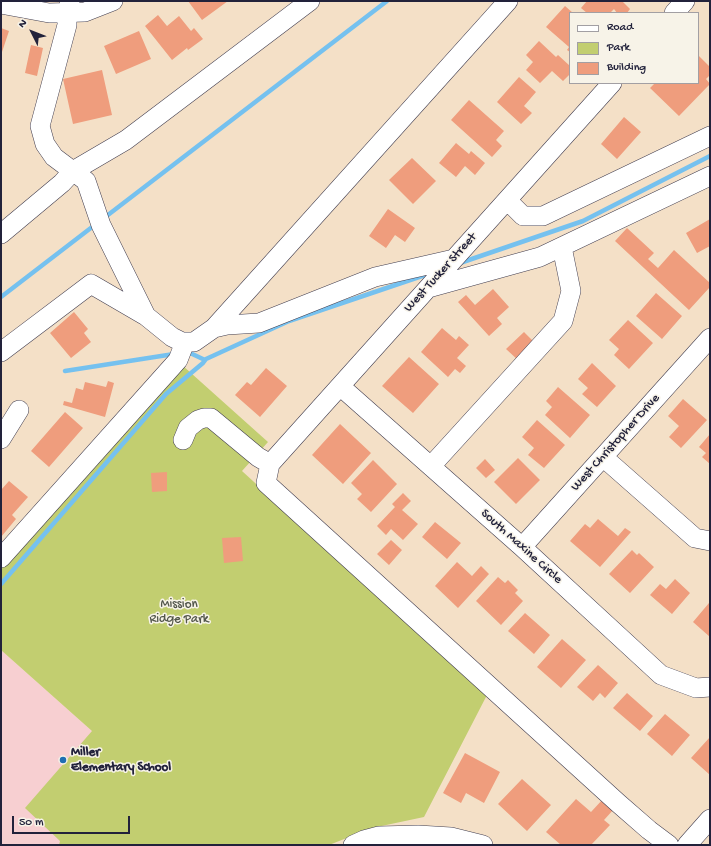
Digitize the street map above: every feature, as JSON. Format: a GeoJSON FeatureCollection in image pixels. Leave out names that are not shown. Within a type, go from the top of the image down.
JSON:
{"type":"FeatureCollection","features":[{"type":"Feature","properties":{"kind":"street"},"geometry":{"type":"LineString","coordinates":[[1,4],[49,13],[68,7],[85,12],[113,1]]}},
{"type":"Feature","properties":{"kind":"street"},"geometry":{"type":"LineString","coordinates":[[1,234],[62,183],[72,171],[126,140],[310,1]]}},
{"type":"Feature","properties":{"kind":"street"},"geometry":{"type":"LineString","coordinates":[[1,352],[91,284],[146,316],[172,337],[182,342],[194,342],[214,328],[508,1]]}},
{"type":"Feature","properties":{"kind":"street"},"geometry":{"type":"LineString","coordinates":[[675,12],[685,1]]}},
{"type":"Feature","properties":{"kind":"street"},"geometry":{"type":"LineString","coordinates":[[68,7],[67,26],[40,126],[45,144],[54,157],[86,181],[101,225],[146,316]]}},
{"type":"Feature","properties":{"kind":"street","name":"West Tucker Street"},"geometry":{"type":"LineString","coordinates":[[270,464],[611,84]]}},
{"type":"Feature","properties":{"kind":"street"},"geometry":{"type":"LineString","coordinates":[[507,200],[523,216],[543,216],[710,136]]}},
{"type":"Feature","properties":{"kind":"street"},"geometry":{"type":"LineString","coordinates":[[428,288],[540,257],[710,176]]}},
{"type":"Feature","properties":{"kind":"street"},"geometry":{"type":"LineString","coordinates":[[431,466],[563,321],[571,291],[562,247]]}},
{"type":"Feature","properties":{"kind":"street"},"geometry":{"type":"LineString","coordinates":[[214,328],[227,325],[258,323],[375,277],[454,260]]}},
{"type":"Feature","properties":{"kind":"street"},"geometry":{"type":"LineString","coordinates":[[1,558],[178,360],[185,342]]}},
{"type":"Feature","properties":{"kind":"street","name":"West Christopher Drive"},"geometry":{"type":"LineString","coordinates":[[522,547],[603,457],[707,346]]}},
{"type":"Feature","properties":{"kind":"street","name":"South Maxine Circle"},"geometry":{"type":"LineString","coordinates":[[340,386],[522,547],[661,674],[696,688],[710,687]]}},
{"type":"Feature","properties":{"kind":"street"},"geometry":{"type":"LineString","coordinates":[[1,439],[19,410]]}},
{"type":"Feature","properties":{"kind":"street"},"geometry":{"type":"LineString","coordinates":[[183,440],[188,428],[198,420],[211,418],[258,457],[270,464],[266,483],[623,807],[669,845]]}},
{"type":"Feature","properties":{"kind":"street"},"geometry":{"type":"LineString","coordinates":[[603,457],[695,538],[710,541]]}},
{"type":"Feature","properties":{"kind":"street"},"geometry":{"type":"LineString","coordinates":[[687,845],[710,819]]}},
{"type":"Feature","properties":{"kind":"street"},"geometry":{"type":"LineString","coordinates":[[353,845],[379,836],[418,835],[451,837],[483,845]]}},
{"type":"Feature","properties":{"kind":"shaded area","name":"Miller Elementary School"},"geometry":{"type":"Polygon","coordinates":[[[1,650],[92,731],[219,845],[1,845],[1,650]]]}},
{"type":"Feature","properties":{"kind":"green space","name":"Mission Ridge Park"},"geometry":{"type":"Polygon","coordinates":[[[182,365],[268,442],[242,471],[487,695],[424,817],[372,828],[329,845],[59,845],[60,841],[25,808],[92,731],[1,650],[1,567],[182,365]]]}},
{"type":"Feature","properties":{"kind":"building"},"geometry":{"type":"Polygon","coordinates":[[[188,1],[228,1],[202,20],[188,1]]]}},
{"type":"Feature","properties":{"kind":"building"},"geometry":{"type":"Polygon","coordinates":[[[587,1],[622,1],[630,9],[628,12],[616,12],[614,9],[611,12],[586,12],[581,8],[587,1]]]}},
{"type":"Feature","properties":{"kind":"building"},"geometry":{"type":"Polygon","coordinates":[[[565,6],[572,12],[569,12],[569,47],[546,27],[565,6]]]}},
{"type":"Feature","properties":{"kind":"building"},"geometry":{"type":"Polygon","coordinates":[[[158,15],[167,26],[179,16],[191,31],[194,28],[203,39],[188,50],[187,48],[172,60],[145,26],[158,15]]]}},
{"type":"Feature","properties":{"kind":"building"},"geometry":{"type":"Polygon","coordinates":[[[1,28],[9,31],[1,55],[1,28]]]}},
{"type":"Feature","properties":{"kind":"building"},"geometry":{"type":"Polygon","coordinates":[[[139,31],[151,59],[116,74],[104,46],[139,31]]]}},
{"type":"Feature","properties":{"kind":"building"},"geometry":{"type":"Polygon","coordinates":[[[539,41],[556,57],[558,55],[569,65],[569,75],[563,81],[552,71],[540,83],[526,70],[533,62],[526,55],[539,41]]]}},
{"type":"Feature","properties":{"kind":"building"},"geometry":{"type":"Polygon","coordinates":[[[31,45],[43,48],[37,76],[25,73],[31,45]]]}},
{"type":"Feature","properties":{"kind":"building"},"geometry":{"type":"Polygon","coordinates":[[[699,56],[710,67],[710,75],[706,79],[710,84],[679,116],[650,88],[654,84],[699,84],[699,56]]]}},
{"type":"Feature","properties":{"kind":"building"},"geometry":{"type":"Polygon","coordinates":[[[102,70],[112,115],[73,124],[63,79],[102,70]]]}},
{"type":"Feature","properties":{"kind":"building"},"geometry":{"type":"Polygon","coordinates":[[[519,77],[536,92],[524,106],[532,113],[521,124],[497,102],[519,77]]]}},
{"type":"Feature","properties":{"kind":"building"},"geometry":{"type":"Polygon","coordinates":[[[469,100],[504,131],[496,140],[502,146],[492,157],[451,120],[469,100]]]}},
{"type":"Feature","properties":{"kind":"building"},"geometry":{"type":"Polygon","coordinates":[[[624,117],[641,132],[617,159],[601,144],[624,117]]]}},
{"type":"Feature","properties":{"kind":"building"},"geometry":{"type":"Polygon","coordinates":[[[456,143],[469,154],[471,151],[485,163],[475,175],[465,166],[456,177],[439,163],[456,143]]]}},
{"type":"Feature","properties":{"kind":"building"},"geometry":{"type":"Polygon","coordinates":[[[412,158],[436,181],[413,204],[389,180],[412,158]]]}},
{"type":"Feature","properties":{"kind":"building"},"geometry":{"type":"Polygon","coordinates":[[[388,209],[415,228],[405,242],[395,235],[386,248],[369,236],[388,209]]]}},
{"type":"Feature","properties":{"kind":"building"},"geometry":{"type":"Polygon","coordinates":[[[710,219],[710,246],[697,253],[686,233],[710,219]]]}},
{"type":"Feature","properties":{"kind":"building"},"geometry":{"type":"Polygon","coordinates":[[[627,228],[654,253],[648,259],[658,268],[674,250],[710,283],[710,287],[689,310],[615,241],[627,228]]]}},
{"type":"Feature","properties":{"kind":"building"},"geometry":{"type":"Polygon","coordinates":[[[493,289],[509,307],[497,318],[502,324],[489,336],[458,302],[466,295],[475,305],[493,289]]]}},
{"type":"Feature","properties":{"kind":"building"},"geometry":{"type":"Polygon","coordinates":[[[656,293],[682,316],[662,339],[636,316],[656,293]]]}},
{"type":"Feature","properties":{"kind":"building"},"geometry":{"type":"Polygon","coordinates":[[[74,312],[88,329],[84,333],[91,342],[71,358],[50,333],[74,312]]]}},
{"type":"Feature","properties":{"kind":"building"},"geometry":{"type":"Polygon","coordinates":[[[628,320],[653,343],[629,369],[614,355],[619,349],[609,340],[628,320]]]}},
{"type":"Feature","properties":{"kind":"building"},"geometry":{"type":"Polygon","coordinates":[[[442,328],[456,340],[459,336],[469,345],[457,358],[466,366],[460,373],[455,369],[448,377],[421,352],[442,328]]]}},
{"type":"Feature","properties":{"kind":"building"},"geometry":{"type":"Polygon","coordinates":[[[524,332],[536,344],[519,361],[506,349],[524,332]]]}},
{"type":"Feature","properties":{"kind":"building"},"geometry":{"type":"Polygon","coordinates":[[[409,357],[439,384],[413,413],[382,386],[409,357]]]}},
{"type":"Feature","properties":{"kind":"building"},"geometry":{"type":"Polygon","coordinates":[[[592,363],[616,386],[597,407],[582,394],[588,388],[578,379],[592,363]]]}},
{"type":"Feature","properties":{"kind":"building"},"geometry":{"type":"Polygon","coordinates":[[[266,368],[287,386],[260,417],[235,395],[247,382],[251,385],[266,368]]]}},
{"type":"Feature","properties":{"kind":"building"},"geometry":{"type":"Polygon","coordinates":[[[108,381],[114,383],[105,417],[63,405],[64,401],[72,403],[76,388],[83,390],[85,382],[106,387],[108,381]]]}},
{"type":"Feature","properties":{"kind":"building"},"geometry":{"type":"Polygon","coordinates":[[[558,387],[590,415],[570,438],[545,415],[552,407],[546,401],[558,387]]]}},
{"type":"Feature","properties":{"kind":"building"},"geometry":{"type":"Polygon","coordinates":[[[683,399],[707,420],[681,448],[669,437],[679,426],[668,416],[683,399]]]}},
{"type":"Feature","properties":{"kind":"building"},"geometry":{"type":"Polygon","coordinates":[[[65,412],[83,428],[49,467],[31,451],[65,412]]]}},
{"type":"Feature","properties":{"kind":"building"},"geometry":{"type":"Polygon","coordinates":[[[537,420],[565,445],[544,468],[528,455],[534,448],[522,437],[537,420]]]}},
{"type":"Feature","properties":{"kind":"building"},"geometry":{"type":"Polygon","coordinates":[[[340,424],[371,453],[343,484],[312,455],[340,424]]]}},
{"type":"Feature","properties":{"kind":"building"},"geometry":{"type":"Polygon","coordinates":[[[710,434],[710,464],[702,457],[706,453],[699,447],[710,434]]]}},
{"type":"Feature","properties":{"kind":"building"},"geometry":{"type":"Polygon","coordinates":[[[518,458],[540,480],[516,504],[494,482],[518,458]]]}},
{"type":"Feature","properties":{"kind":"building"},"geometry":{"type":"Polygon","coordinates":[[[485,459],[495,470],[486,478],[476,468],[485,459]]]}},
{"type":"Feature","properties":{"kind":"building"},"geometry":{"type":"Polygon","coordinates":[[[373,460],[397,484],[371,512],[357,499],[362,494],[351,483],[373,460]]]}},
{"type":"Feature","properties":{"kind":"building"},"geometry":{"type":"Polygon","coordinates":[[[167,472],[167,491],[152,492],[151,473],[167,472]]]}},
{"type":"Feature","properties":{"kind":"building"},"geometry":{"type":"Polygon","coordinates":[[[9,481],[28,497],[12,515],[16,519],[1,537],[1,490],[9,481]]]}},
{"type":"Feature","properties":{"kind":"building"},"geometry":{"type":"Polygon","coordinates":[[[403,493],[411,501],[402,510],[418,524],[403,540],[391,529],[386,535],[377,526],[395,507],[392,504],[403,493]]]}},
{"type":"Feature","properties":{"kind":"building"},"geometry":{"type":"Polygon","coordinates":[[[598,519],[618,536],[625,528],[631,532],[600,567],[570,541],[585,524],[590,528],[598,519]]]}},
{"type":"Feature","properties":{"kind":"building"},"geometry":{"type":"Polygon","coordinates":[[[435,522],[461,543],[447,559],[422,537],[435,522]]]}},
{"type":"Feature","properties":{"kind":"building"},"geometry":{"type":"Polygon","coordinates":[[[241,537],[243,561],[224,563],[222,538],[241,537]]]}},
{"type":"Feature","properties":{"kind":"building"},"geometry":{"type":"Polygon","coordinates":[[[391,540],[402,550],[389,565],[377,554],[391,540]]]}},
{"type":"Feature","properties":{"kind":"building"},"geometry":{"type":"Polygon","coordinates":[[[632,550],[637,555],[639,553],[654,567],[630,593],[609,574],[632,550]]]}},
{"type":"Feature","properties":{"kind":"building"},"geometry":{"type":"Polygon","coordinates":[[[457,562],[472,576],[481,566],[489,574],[458,608],[435,586],[457,562]]]}},
{"type":"Feature","properties":{"kind":"building"},"geometry":{"type":"Polygon","coordinates":[[[498,577],[505,583],[508,580],[518,590],[515,593],[523,601],[501,625],[476,601],[498,577]]]}},
{"type":"Feature","properties":{"kind":"building"},"geometry":{"type":"Polygon","coordinates":[[[675,579],[690,593],[672,614],[650,595],[660,584],[666,589],[675,579]]]}},
{"type":"Feature","properties":{"kind":"building"},"geometry":{"type":"Polygon","coordinates":[[[709,603],[710,604],[710,637],[693,622],[709,603]]]}},
{"type":"Feature","properties":{"kind":"building"},"geometry":{"type":"Polygon","coordinates":[[[525,613],[550,635],[534,654],[508,631],[525,613]]]}},
{"type":"Feature","properties":{"kind":"building"},"geometry":{"type":"Polygon","coordinates":[[[562,639],[586,660],[561,688],[537,667],[562,639]]]}},
{"type":"Feature","properties":{"kind":"building"},"geometry":{"type":"Polygon","coordinates":[[[598,665],[618,683],[605,698],[600,693],[593,701],[577,687],[598,665]]]}},
{"type":"Feature","properties":{"kind":"building"},"geometry":{"type":"Polygon","coordinates":[[[627,693],[653,716],[640,731],[613,708],[627,693]]]}},
{"type":"Feature","properties":{"kind":"building"},"geometry":{"type":"Polygon","coordinates":[[[665,714],[690,735],[672,756],[647,734],[665,714]]]}},
{"type":"Feature","properties":{"kind":"building"},"geometry":{"type":"Polygon","coordinates":[[[710,737],[710,775],[691,758],[710,737]]]}},
{"type":"Feature","properties":{"kind":"building"},"geometry":{"type":"Polygon","coordinates":[[[465,753],[500,772],[484,803],[466,793],[461,803],[443,793],[465,753]]]}},
{"type":"Feature","properties":{"kind":"building"},"geometry":{"type":"Polygon","coordinates":[[[522,779],[551,805],[527,831],[498,804],[522,779]]]}},
{"type":"Feature","properties":{"kind":"building"},"geometry":{"type":"Polygon","coordinates":[[[576,799],[591,812],[603,799],[614,809],[604,820],[610,825],[591,845],[561,845],[546,832],[576,799]]]}},
{"type":"Feature","properties":{"kind":"waterway"},"geometry":{"type":"LineString","coordinates":[[104,218],[387,1]]}},
{"type":"Feature","properties":{"kind":"waterway"},"geometry":{"type":"LineString","coordinates":[[460,263],[583,221],[710,156]]}},
{"type":"Feature","properties":{"kind":"waterway"},"geometry":{"type":"LineString","coordinates":[[1,297],[96,224]]}},
{"type":"Feature","properties":{"kind":"waterway"},"geometry":{"type":"LineString","coordinates":[[1,584],[166,394],[206,359],[289,321],[425,275]]}},
{"type":"Feature","properties":{"kind":"waterway"},"geometry":{"type":"LineString","coordinates":[[185,353],[188,352],[205,360]]}},
{"type":"Feature","properties":{"kind":"waterway"},"geometry":{"type":"LineString","coordinates":[[65,371],[174,354]]}},
{"type":"Feature","properties":{"kind":"place","name":"Miller Elementary School"},"geometry":{"type":"Point","coordinates":[63,760]}}]}
